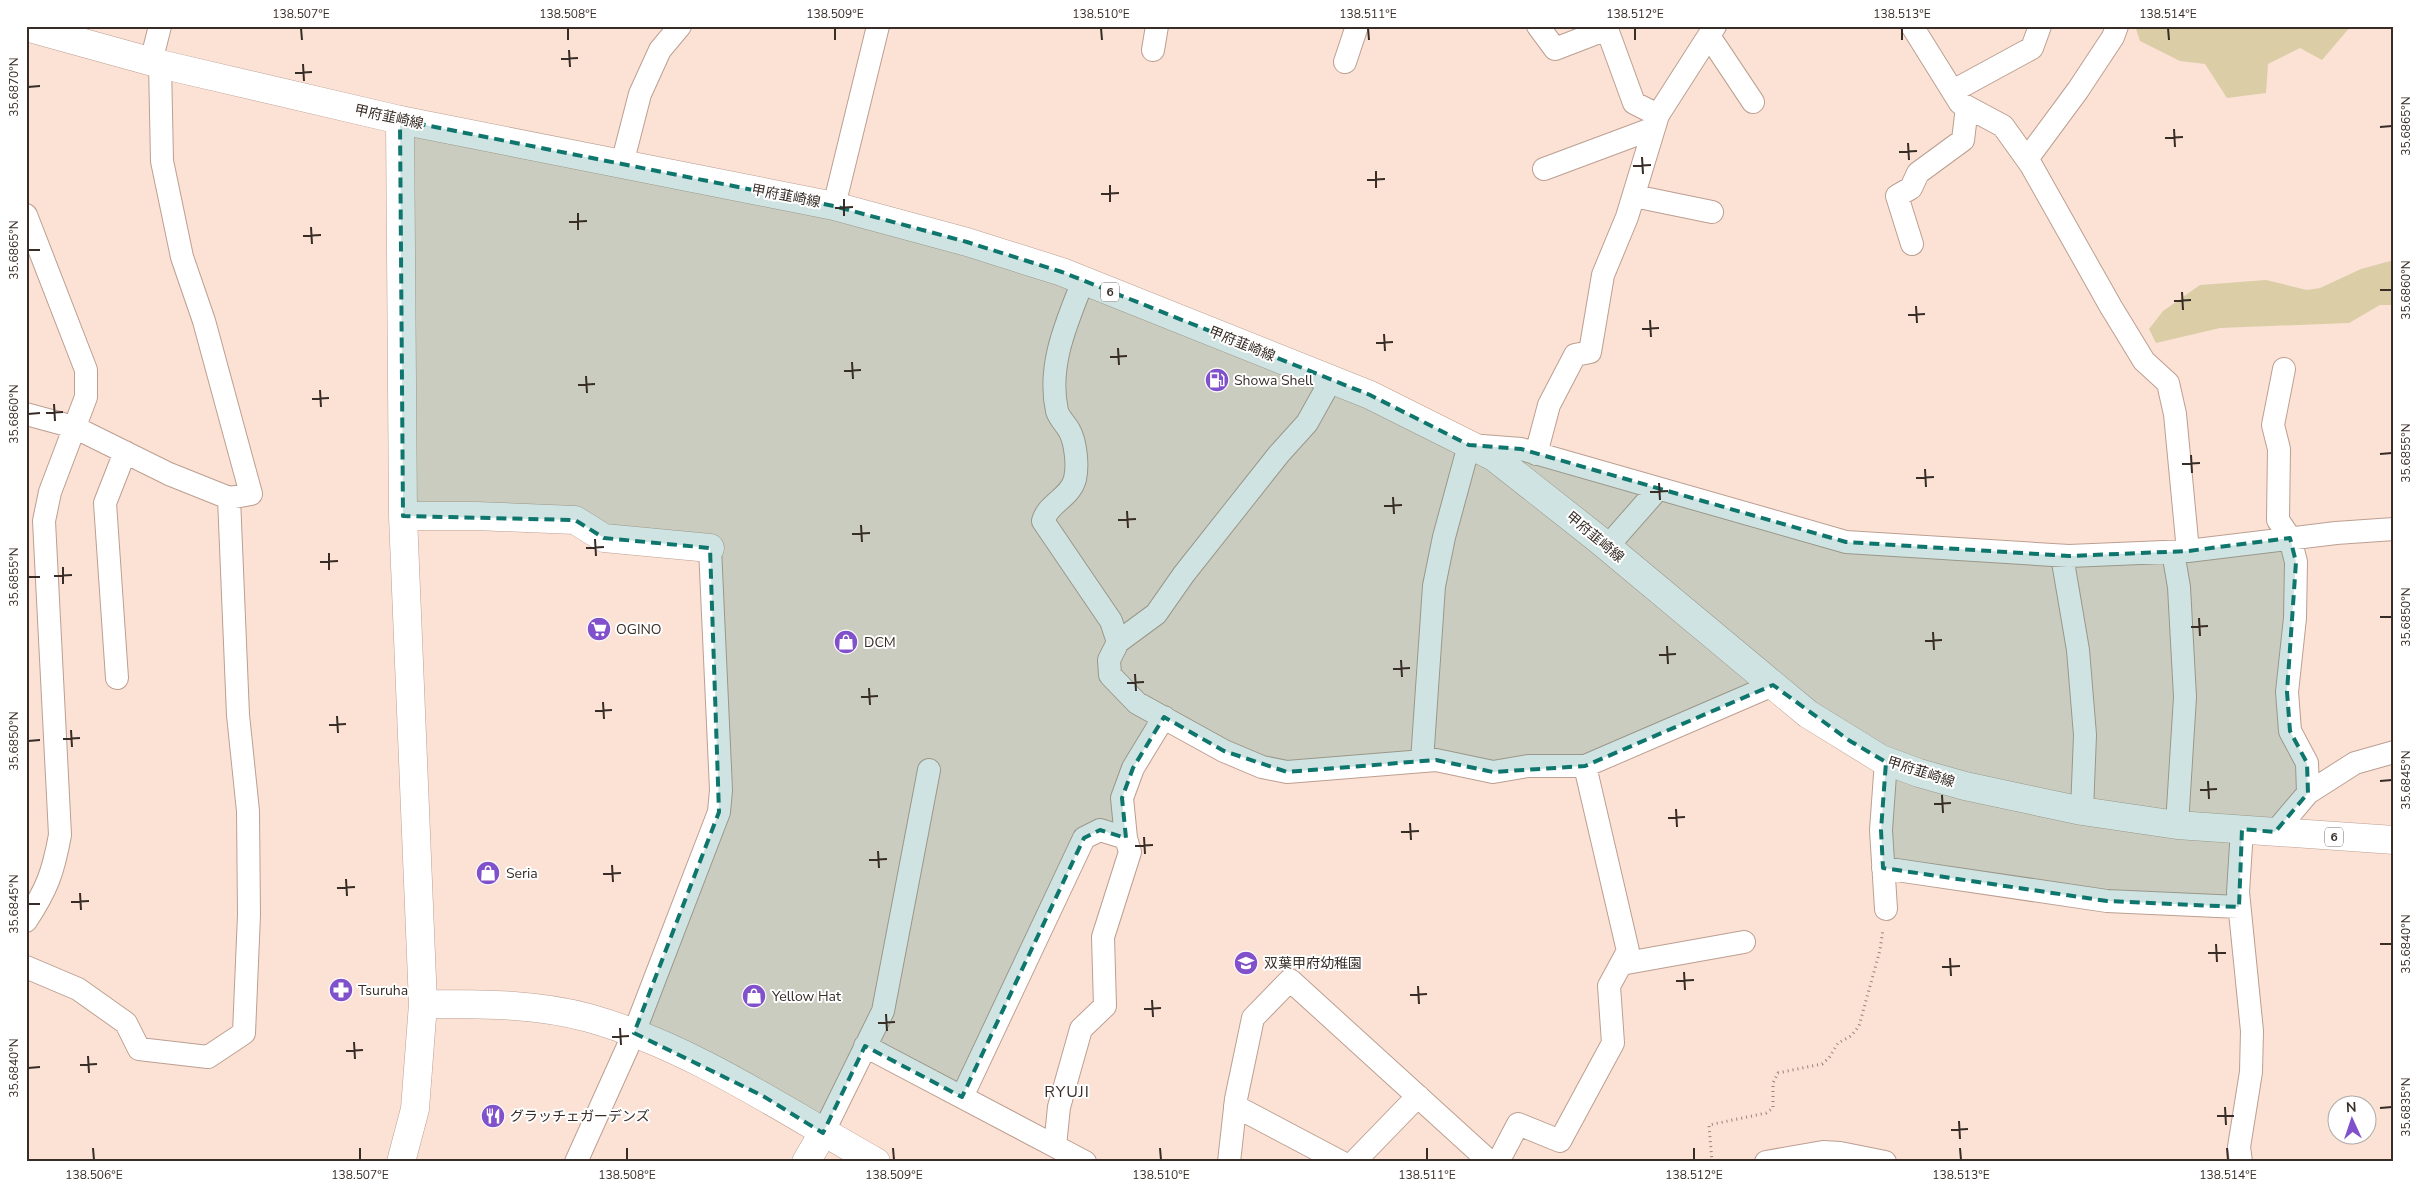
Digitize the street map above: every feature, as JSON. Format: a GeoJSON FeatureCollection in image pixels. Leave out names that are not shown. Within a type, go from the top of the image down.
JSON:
{"type":"FeatureCollection","features":[{"type":"Feature","properties":{"kind":"main road","name":"甲府韮崎線"},"geometry":{"type":"LineString","coordinates":[[26,27],[155,63],[400,120],[834,206],[967,242],[1083,281],[1370,395],[1494,457],[1526,480],[1808,714],[1886,761],[1965,786],[2082,811],[2176,825],[2394,840]]}},
{"type":"Feature","properties":{"kind":"main road"},"geometry":{"type":"LineString","coordinates":[[400,120],[403,516],[423,1004],[415,1108],[401,1162]]}},
{"type":"Feature","properties":{"kind":"main road"},"geometry":{"type":"LineString","coordinates":[[403,516],[476,516],[576,520],[604,538],[710,548]]}},
{"type":"Feature","properties":{"kind":"main road"},"geometry":{"type":"LineString","coordinates":[[423,1004],[485,1004],[540,1009],[587,1017],[634,1033],[730,1078],[876,1162]]}},
{"type":"Feature","properties":{"kind":"main road"},"geometry":{"type":"LineString","coordinates":[[806,1162],[823,1133]]}},
{"type":"Feature","properties":{"kind":"street"},"geometry":{"type":"LineString","coordinates":[[26,414],[74,427],[170,474],[229,498],[251,494],[204,321],[182,257],[162,160],[155,63],[160,26]]}},
{"type":"Feature","properties":{"kind":"street"},"geometry":{"type":"LineString","coordinates":[[622,164],[640,94],[660,50],[680,26]]}},
{"type":"Feature","properties":{"kind":"street"},"geometry":{"type":"LineString","coordinates":[[834,206],[878,26]]}},
{"type":"Feature","properties":{"kind":"street"},"geometry":{"type":"LineString","coordinates":[[1153,50],[1157,26]]}},
{"type":"Feature","properties":{"kind":"street"},"geometry":{"type":"LineString","coordinates":[[1345,62],[1357,26]]}},
{"type":"Feature","properties":{"kind":"street"},"geometry":{"type":"LineString","coordinates":[[1538,26],[1555,49],[1607,29],[1634,103],[1656,122]]}},
{"type":"Feature","properties":{"kind":"street"},"geometry":{"type":"LineString","coordinates":[[1912,26],[1960,99],[2003,126],[2027,159],[2144,361],[2168,383],[2175,414],[2180,551],[2179,587],[2185,697],[2176,825]]}},
{"type":"Feature","properties":{"kind":"street"},"geometry":{"type":"LineString","coordinates":[[1960,99],[2032,48],[2040,26]]}},
{"type":"Feature","properties":{"kind":"street"},"geometry":{"type":"LineString","coordinates":[[2027,159],[2078,90],[2113,37],[2117,26]]}},
{"type":"Feature","properties":{"kind":"street"},"geometry":{"type":"LineString","coordinates":[[1536,454],[1549,405],[1575,355],[1590,352],[1603,275],[1627,217],[1656,122],[1712,31],[1754,102]]}},
{"type":"Feature","properties":{"kind":"street"},"geometry":{"type":"LineString","coordinates":[[1912,244],[1897,196],[1911,188],[1918,173],[1964,140],[1960,99]]}},
{"type":"Feature","properties":{"kind":"street"},"geometry":{"type":"LineString","coordinates":[[1544,169],[1656,122]]}},
{"type":"Feature","properties":{"kind":"street"},"geometry":{"type":"LineString","coordinates":[[1634,196],[1712,212]]}},
{"type":"Feature","properties":{"kind":"street"},"geometry":{"type":"LineString","coordinates":[[26,215],[86,370],[86,397],[50,492],[44,521],[60,836],[54,864],[45,891],[26,921]]}},
{"type":"Feature","properties":{"kind":"street"},"geometry":{"type":"LineString","coordinates":[[1083,281],[1058,345],[1054,393],[1058,413],[1070,431],[1075,446],[1075,478],[1069,491],[1045,513],[1043,521],[1111,621],[1118,642]]}},
{"type":"Feature","properties":{"kind":"street"},"geometry":{"type":"LineString","coordinates":[[2284,369],[2274,425],[2279,450],[2278,520],[2290,538],[2296,562],[2295,618],[2288,692],[2290,731],[2307,762],[2308,793]]}},
{"type":"Feature","properties":{"kind":"street"},"geometry":{"type":"LineString","coordinates":[[1331,380],[1307,423],[1184,574],[1156,614],[1118,642],[1109,660],[1110,675],[1137,702],[1224,751],[1262,767],[1287,772],[1436,760],[1493,772],[1528,766],[1585,766],[1773,685]]}},
{"type":"Feature","properties":{"kind":"street"},"geometry":{"type":"LineString","coordinates":[[1422,761],[1434,586],[1444,537],[1469,445],[1521,449],[1846,542],[2062,556],[2180,551],[2336,533],[2394,530]]}},
{"type":"Feature","properties":{"kind":"street"},"geometry":{"type":"LineString","coordinates":[[117,678],[105,503],[125,452]]}},
{"type":"Feature","properties":{"kind":"street"},"geometry":{"type":"LineString","coordinates":[[1607,547],[1658,489]]}},
{"type":"Feature","properties":{"kind":"street"},"geometry":{"type":"LineString","coordinates":[[26,967],[78,988],[126,1023],[139,1049],[208,1057],[244,1033],[249,915],[248,811],[238,715],[229,498]]}},
{"type":"Feature","properties":{"kind":"street"},"geometry":{"type":"LineString","coordinates":[[576,1162],[634,1033],[719,812],[721,790],[710,548]]}},
{"type":"Feature","properties":{"kind":"street"},"geometry":{"type":"LineString","coordinates":[[2062,556],[2078,650],[2085,735],[2082,811]]}},
{"type":"Feature","properties":{"kind":"street"},"geometry":{"type":"LineString","coordinates":[[1055,1146],[1059,1107],[1081,1029],[1105,1006],[1103,938],[1130,852],[1126,838],[1122,798],[1134,768],[1164,718]]}},
{"type":"Feature","properties":{"kind":"street"},"geometry":{"type":"LineString","coordinates":[[2275,832],[2308,793],[2355,763],[2394,752]]}},
{"type":"Feature","properties":{"kind":"street"},"geometry":{"type":"LineString","coordinates":[[1886,761],[1881,830],[1886,909]]}},
{"type":"Feature","properties":{"kind":"street"},"geometry":{"type":"LineString","coordinates":[[1229,1162],[1236,1106],[1253,1018],[1290,980],[1490,1161],[1518,1124],[1560,1141],[1613,1044],[1608,986],[1628,951],[1585,766]]}},
{"type":"Feature","properties":{"kind":"street"},"geometry":{"type":"LineString","coordinates":[[823,1133],[883,1011],[929,770]]}},
{"type":"Feature","properties":{"kind":"street"},"geometry":{"type":"LineString","coordinates":[[2241,1162],[2239,1147],[2251,1072],[2252,1031],[2238,892],[2242,829]]}},
{"type":"Feature","properties":{"kind":"street"},"geometry":{"type":"LineString","coordinates":[[962,1097],[1084,838],[1100,830],[1126,838]]}},
{"type":"Feature","properties":{"kind":"street"},"geometry":{"type":"LineString","coordinates":[[1883,868],[2107,902],[2240,907]]}},
{"type":"Feature","properties":{"kind":"street"},"geometry":{"type":"LineString","coordinates":[[1622,964],[1744,942]]}},
{"type":"Feature","properties":{"kind":"street"},"geometry":{"type":"LineString","coordinates":[[865,1046],[1085,1162]]}},
{"type":"Feature","properties":{"kind":"street"},"geometry":{"type":"LineString","coordinates":[[1354,1162],[1418,1096]]}},
{"type":"Feature","properties":{"kind":"street"},"geometry":{"type":"LineString","coordinates":[[1236,1106],[1341,1162]]}},
{"type":"Feature","properties":{"kind":"street"},"geometry":{"type":"LineString","coordinates":[[1766,1162],[1823,1152],[1840,1153],[1885,1162]]}},
{"type":"Feature","properties":{"kind":"path"},"geometry":{"type":"LineString","coordinates":[[1712,1162],[1709,1125],[1766,1113],[1773,1108],[1773,1084],[1778,1073],[1822,1064],[1829,1058],[1838,1043],[1851,1036],[1859,1026],[1880,950],[1886,909]]}},
{"type":"Feature","properties":{"kind":"highlighted area"},"geometry":{"type":"Polygon","coordinates":[[[400,120],[834,206],[967,242],[1062,272],[1370,395],[1469,445],[1521,449],[1846,542],[2069,556],[2188,551],[2290,538],[2296,562],[2287,692],[2290,731],[2307,763],[2308,793],[2275,832],[2242,829],[2239,907],[2107,901],[1883,868],[1881,830],[1886,762],[1850,741],[1773,685],[1585,766],[1493,772],[1436,760],[1287,772],[1224,751],[1164,717],[1133,768],[1122,798],[1126,838],[1100,830],[1084,838],[962,1097],[865,1046],[823,1133],[763,1096],[634,1033],[719,812],[710,548],[604,538],[575,520],[403,516],[400,120]]]}},
{"type":"Feature","properties":{"kind":"shaded area"},"geometry":{"type":"Polygon","coordinates":[[[2135,26],[2351,26],[2322,60],[2300,48],[2268,64],[2266,93],[2227,98],[2205,64],[2180,61],[2140,41],[2135,26]]]}},
{"type":"Feature","properties":{"kind":"shaded area"},"geometry":{"type":"Polygon","coordinates":[[[2394,260],[2394,305],[2380,305],[2349,323],[2220,328],[2156,343],[2149,329],[2163,311],[2200,285],[2266,280],[2307,290],[2320,288],[2361,269],[2394,260]]]}},
{"type":"Feature","properties":{"kind":"place","name":"Showa Shell"},"geometry":{"type":"Point","coordinates":[1217,380]}},
{"type":"Feature","properties":{"kind":"place","name":"OGINO"},"geometry":{"type":"Point","coordinates":[599,629]}},
{"type":"Feature","properties":{"kind":"place","name":"DCM"},"geometry":{"type":"Point","coordinates":[846,642]}},
{"type":"Feature","properties":{"kind":"place","name":"Seria"},"geometry":{"type":"Point","coordinates":[488,873]}},
{"type":"Feature","properties":{"kind":"place","name":"双葉甲府幼稚園"},"geometry":{"type":"Point","coordinates":[1246,963]}},
{"type":"Feature","properties":{"kind":"place","name":"Tsuruha"},"geometry":{"type":"Point","coordinates":[341,990]}},
{"type":"Feature","properties":{"kind":"place","name":"Yellow Hat"},"geometry":{"type":"Point","coordinates":[754,996]}},
{"type":"Feature","properties":{"kind":"place","name":"グラッチェガーデンズ"},"geometry":{"type":"Point","coordinates":[493,1116]}},
{"type":"Feature","properties":{"kind":"district","name":"RYUJI"},"geometry":{"type":"Point","coordinates":[1067,1092]}}]}
